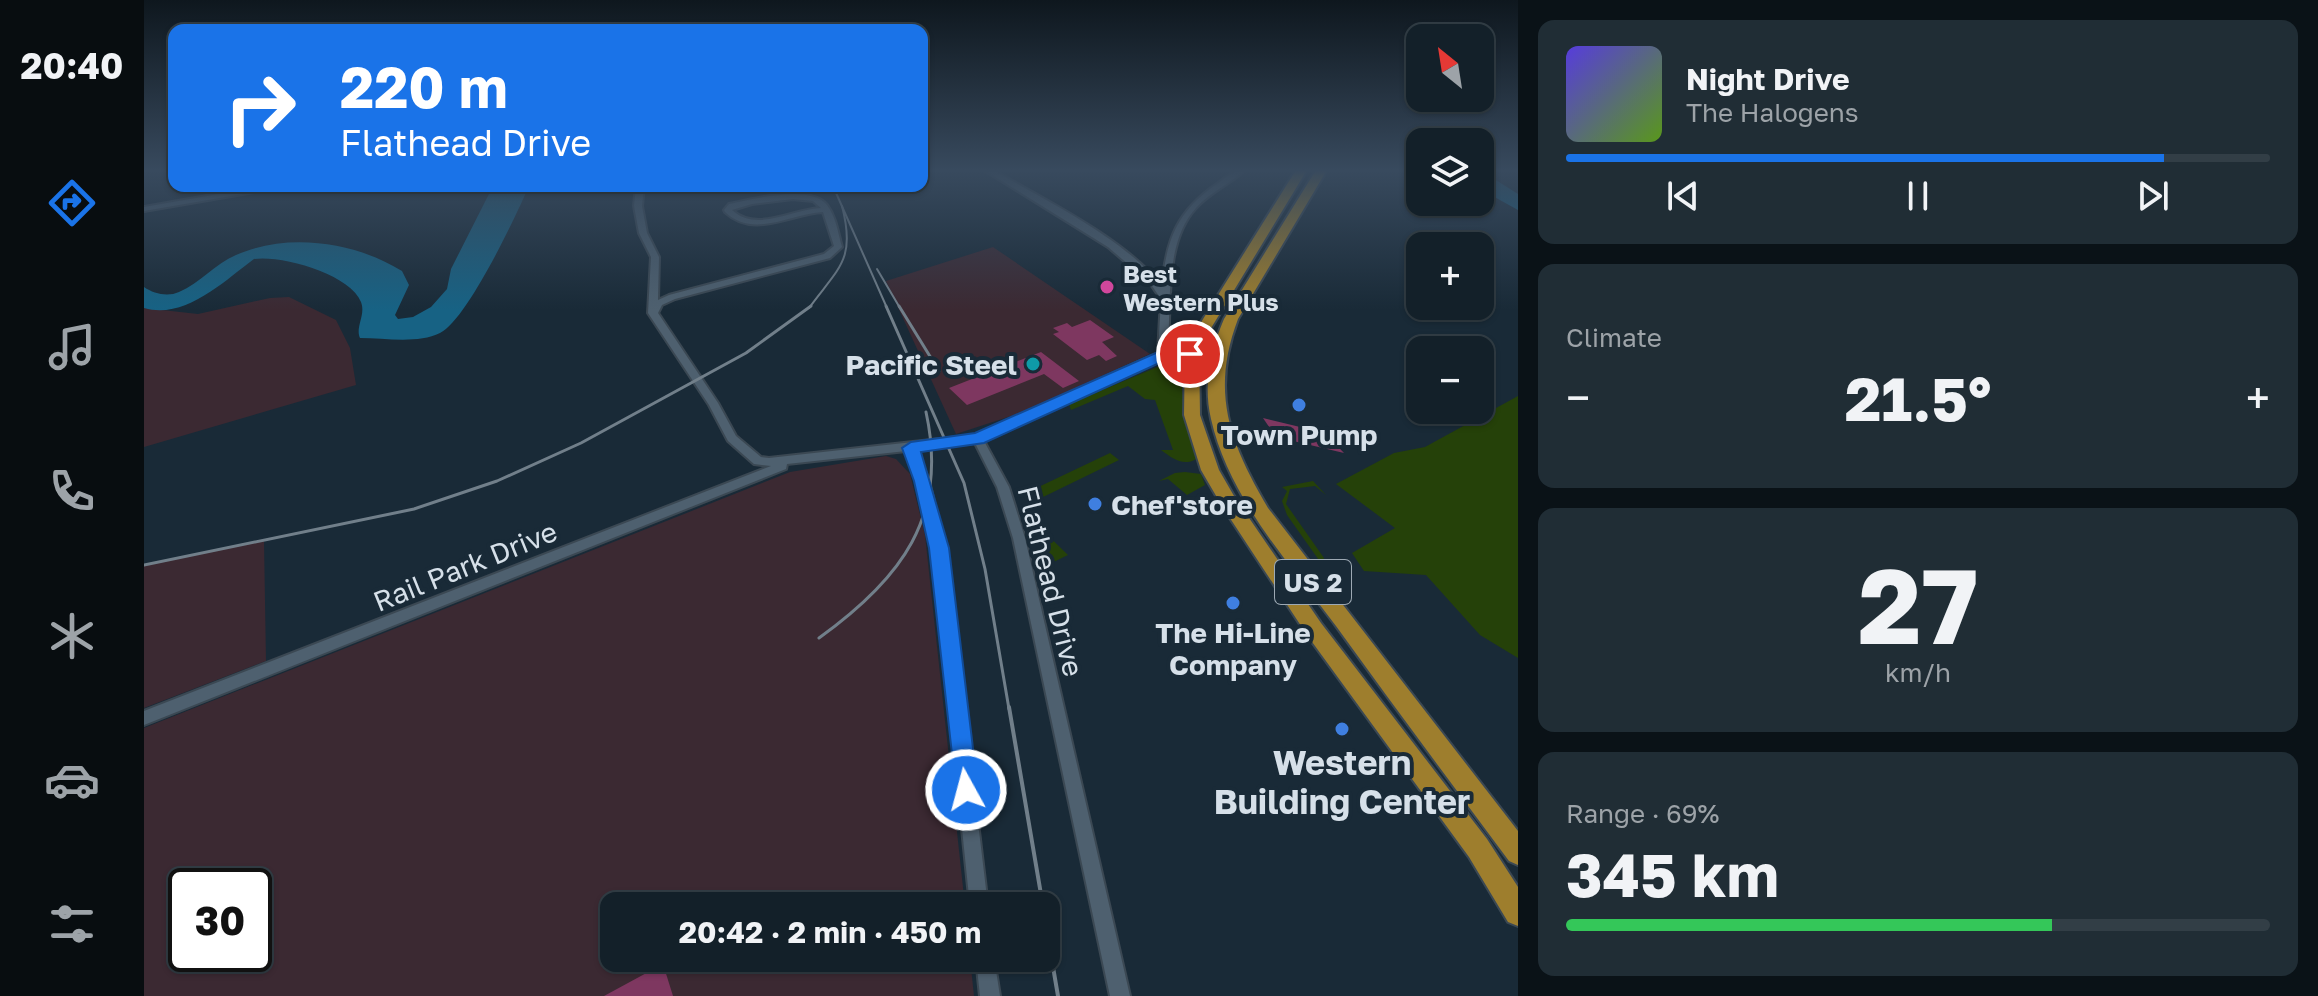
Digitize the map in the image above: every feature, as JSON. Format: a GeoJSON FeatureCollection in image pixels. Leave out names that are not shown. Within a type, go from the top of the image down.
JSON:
{"type":"FeatureCollection","features":[{"type":"Feature","properties":{"kind":"highway"},"geometry":{"type":"LineString","coordinates":[[1190,354],[1273,216]]}},
{"type":"Feature","properties":{"kind":"highway"},"geometry":{"type":"LineString","coordinates":[[1283,236],[1281,227],[1286,216]]}},
{"type":"Feature","properties":{"kind":"highway","name":"US 2"},"geometry":{"type":"LineString","coordinates":[[1294,216],[1231,319],[1215,361],[1216,407],[1227,445],[1247,488],[1272,528],[1518,852]]}},
{"type":"Feature","properties":{"kind":"highway","name":"US 2"},"geometry":{"type":"LineString","coordinates":[[1190,354],[1192,415],[1210,470],[1228,501],[1314,629],[1478,848],[1518,912]]}},
{"type":"Feature","properties":{"kind":"street"},"geometry":{"type":"LineString","coordinates":[[640,216],[643,233],[655,257],[653,313],[741,450],[758,461],[804,461],[864,450],[911,448],[978,439],[1163,355],[1190,354]]}},
{"type":"Feature","properties":{"kind":"street"},"geometry":{"type":"LineString","coordinates":[[734,216],[738,220],[760,223],[785,216]]}},
{"type":"Feature","properties":{"kind":"street"},"geometry":{"type":"LineString","coordinates":[[653,313],[658,303],[672,297],[836,251],[838,247],[826,216]]}},
{"type":"Feature","properties":{"kind":"street"},"geometry":{"type":"LineString","coordinates":[[1065,216],[1097,236],[1141,271],[1166,301]]}},
{"type":"Feature","properties":{"kind":"street"},"geometry":{"type":"LineString","coordinates":[[1163,355],[1166,301],[1178,229],[1186,216]]}},
{"type":"Feature","properties":{"kind":"street","name":"Flathead Drive"},"geometry":{"type":"LineString","coordinates":[[978,439],[1003,487],[1019,538],[1120,996]]}},
{"type":"Feature","properties":{"kind":"street"},"geometry":{"type":"LineString","coordinates":[[911,448],[923,481],[939,548],[977,892]]}},
{"type":"Feature","properties":{"kind":"street","name":"Rail Park Drive"},"geometry":{"type":"LineString","coordinates":[[144,718],[743,480],[804,461]]}},
{"type":"Feature","properties":{"kind":"street"},"geometry":{"type":"LineString","coordinates":[[987,972],[990,996]]}},
{"type":"Feature","properties":{"kind":"shaded area"},"geometry":{"type":"Polygon","coordinates":[[[993,247],[1150,354],[1023,412],[956,434],[886,281],[993,247]]]}},
{"type":"Feature","properties":{"kind":"shaded area"},"geometry":{"type":"Polygon","coordinates":[[[289,297],[336,320],[350,348],[356,385],[144,447],[144,308],[198,314],[270,298],[289,297]]]}},
{"type":"Feature","properties":{"kind":"shaded area"},"geometry":{"type":"Polygon","coordinates":[[[886,456],[896,459],[910,474],[925,535],[963,892],[600,892],[600,972],[971,972],[974,996],[144,996],[144,728],[790,472],[886,456]]]}},
{"type":"Feature","properties":{"kind":"shaded area"},"geometry":{"type":"Polygon","coordinates":[[[264,541],[266,661],[144,708],[144,565],[264,541]]]}},
{"type":"Feature","properties":{"kind":"green space"},"geometry":{"type":"Polygon","coordinates":[[[1167,363],[1178,364],[1181,368],[1184,419],[1196,459],[1182,462],[1161,450],[1173,450],[1155,400],[1145,399],[1128,386],[1071,410],[1069,404],[1167,363]]]}},
{"type":"Feature","properties":{"kind":"green space"},"geometry":{"type":"Polygon","coordinates":[[[1518,396],[1518,658],[1480,635],[1426,575],[1364,571],[1352,553],[1395,528],[1336,484],[1394,453],[1425,447],[1467,424],[1494,424],[1494,409],[1518,396]]]}},
{"type":"Feature","properties":{"kind":"green space"},"geometry":{"type":"Polygon","coordinates":[[[1110,453],[1119,460],[1037,500],[1028,492],[1110,453]]]}},
{"type":"Feature","properties":{"kind":"green space"},"geometry":{"type":"Polygon","coordinates":[[[1175,473],[1201,474],[1205,485],[1187,495],[1168,479],[1159,481],[1175,473]]]}},
{"type":"Feature","properties":{"kind":"green space"},"geometry":{"type":"Polygon","coordinates":[[[1313,481],[1326,495],[1315,486],[1290,489],[1286,504],[1324,558],[1321,563],[1287,515],[1282,501],[1287,491],[1282,487],[1313,481]]]}},
{"type":"Feature","properties":{"kind":"green space"},"geometry":{"type":"Polygon","coordinates":[[[1028,514],[1038,519],[1034,522],[1068,555],[1037,570],[1025,518],[1028,514]]]}},
{"type":"Feature","properties":{"kind":"water"},"geometry":{"type":"Polygon","coordinates":[[[478,216],[514,216],[477,289],[451,324],[431,336],[412,339],[360,338],[362,307],[354,292],[330,275],[281,260],[254,259],[189,304],[159,310],[144,308],[144,287],[161,294],[175,294],[236,255],[277,244],[299,242],[343,247],[384,261],[402,271],[409,285],[395,315],[398,319],[413,317],[431,307],[447,289],[451,269],[478,216]]]}},
{"type":"Feature","properties":{"kind":"building","name":"Pacific Steel"},"geometry":{"type":"Polygon","coordinates":[[[1090,320],[1114,337],[1102,342],[1117,356],[1106,361],[1099,355],[1087,360],[1053,334],[1059,332],[1053,328],[1067,323],[1072,327],[1090,320]]]}},
{"type":"Feature","properties":{"kind":"building","name":"Pacific Steel"},"geometry":{"type":"Polygon","coordinates":[[[1041,352],[1079,381],[1063,388],[1044,374],[967,405],[949,388],[1041,352]]]}},
{"type":"Feature","properties":{"kind":"building"},"geometry":{"type":"Polygon","coordinates":[[[1263,418],[1325,433],[1344,453],[1276,437],[1263,418]]]}},
{"type":"Feature","properties":{"kind":"building"},"geometry":{"type":"Polygon","coordinates":[[[648,972],[666,972],[673,996],[604,996],[648,972]]]}},
{"type":"Feature","properties":{"kind":"railway"},"geometry":{"type":"LineString","coordinates":[[810,307],[842,262],[847,239],[844,216]]}},
{"type":"Feature","properties":{"kind":"railway"},"geometry":{"type":"LineString","coordinates":[[846,216],[887,308]]}},
{"type":"Feature","properties":{"kind":"railway"},"geometry":{"type":"LineString","coordinates":[[877,269],[900,308]]}},
{"type":"Feature","properties":{"kind":"railway"},"geometry":{"type":"LineString","coordinates":[[886,306],[964,483],[985,569],[1009,709]]}},
{"type":"Feature","properties":{"kind":"railway"},"geometry":{"type":"LineString","coordinates":[[899,306],[939,371]]}},
{"type":"Feature","properties":{"kind":"railway"},"geometry":{"type":"LineString","coordinates":[[144,565],[414,509],[497,481],[581,443],[746,353],[810,307]]}},
{"type":"Feature","properties":{"kind":"railway"},"geometry":{"type":"LineString","coordinates":[[819,638],[874,593],[912,542],[924,514],[931,483],[926,412]]}},
{"type":"Feature","properties":{"kind":"railway"},"geometry":{"type":"LineString","coordinates":[[1009,707],[1041,892]]}},
{"type":"Feature","properties":{"kind":"railway"},"geometry":{"type":"LineString","coordinates":[[1054,972],[1058,996]]}},
{"type":"Feature","properties":{"kind":"place","name":"Best Western Plus"},"geometry":{"type":"Point","coordinates":[1107,287]}},
{"type":"Feature","properties":{"kind":"place","name":"Pacific Steel"},"geometry":{"type":"Point","coordinates":[1033,364]}},
{"type":"Feature","properties":{"kind":"place","name":"Town Pump"},"geometry":{"type":"Point","coordinates":[1299,405]}},
{"type":"Feature","properties":{"kind":"place","name":"Chef'store"},"geometry":{"type":"Point","coordinates":[1095,504]}},
{"type":"Feature","properties":{"kind":"place","name":"The Hi-Line Company"},"geometry":{"type":"Point","coordinates":[1233,603]}},
{"type":"Feature","properties":{"kind":"place","name":"Western Building Center"},"geometry":{"type":"Point","coordinates":[1342,729]}},
{"type":"Feature","properties":{"kind":"route"},"geometry":{"type":"LineString","coordinates":[[966,790],[939,548],[923,481],[911,448],[978,439],[1163,355],[1190,354]]}}]}
